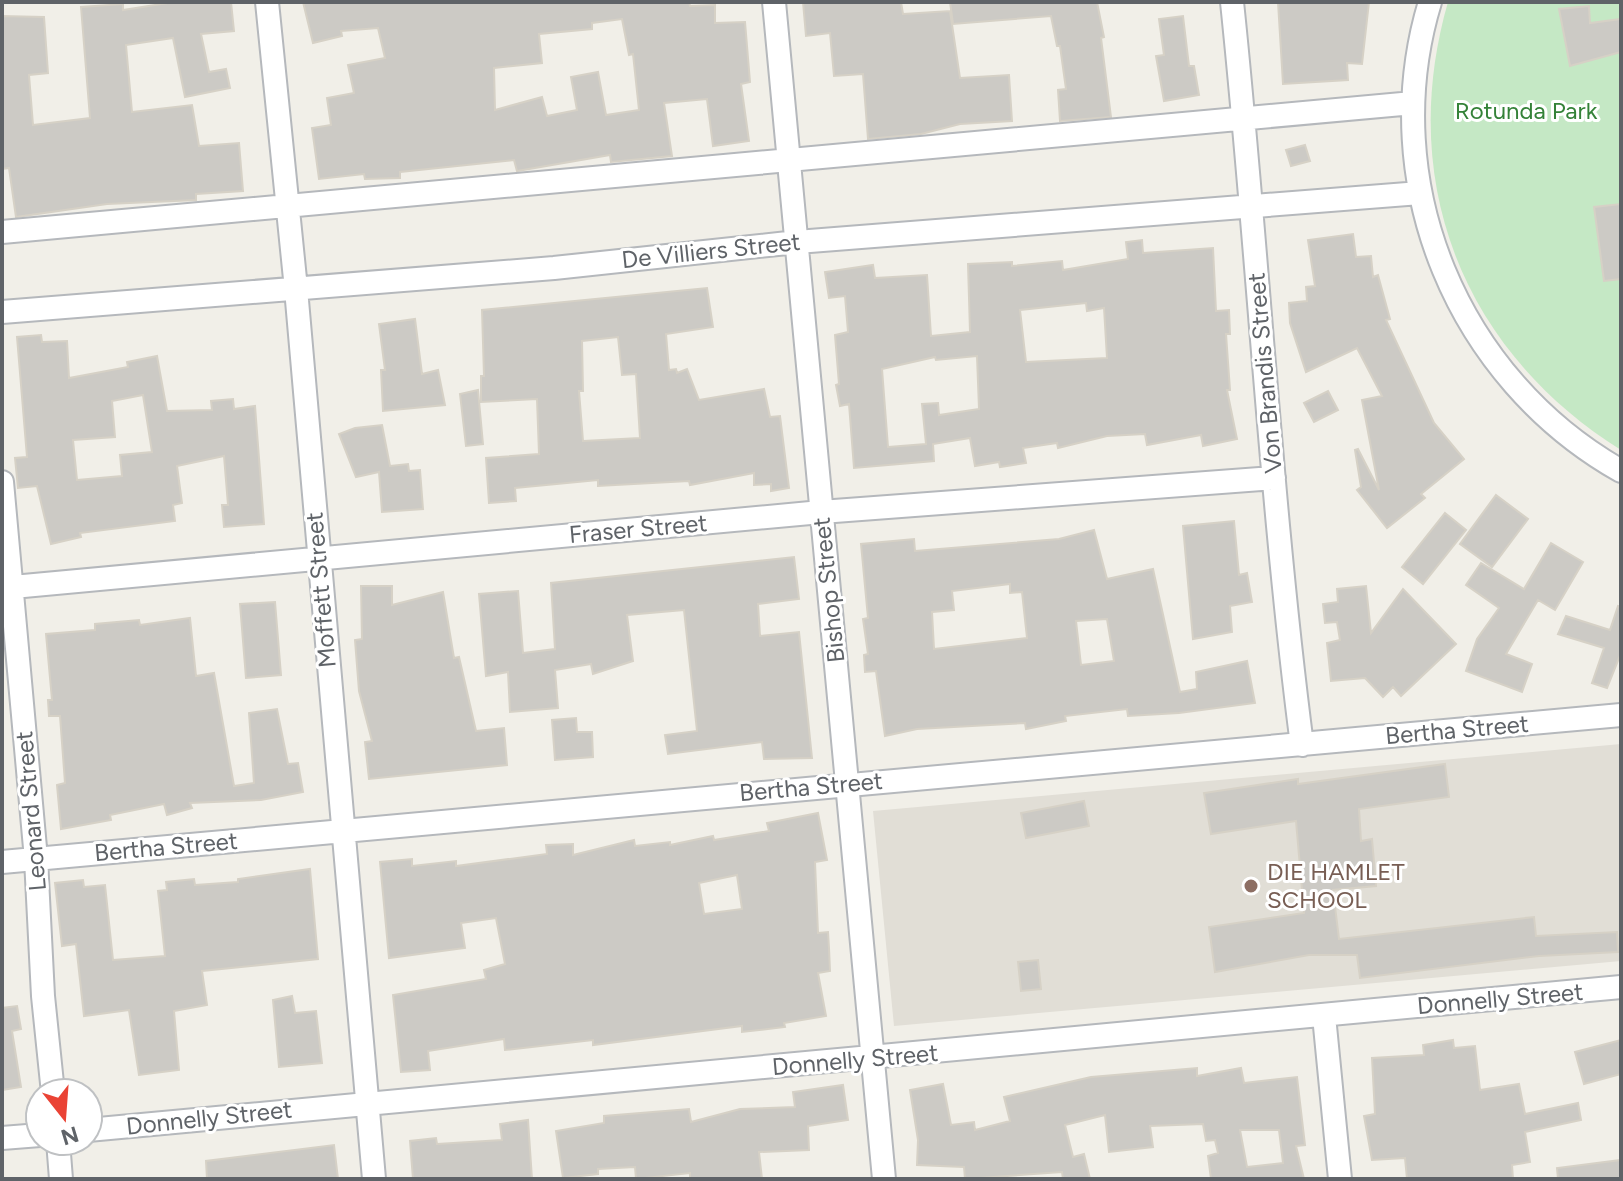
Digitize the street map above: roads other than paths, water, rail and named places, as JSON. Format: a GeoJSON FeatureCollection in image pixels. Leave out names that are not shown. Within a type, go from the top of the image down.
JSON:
{"type":"FeatureCollection","features":[{"type":"Feature","properties":{"kind":"street","name":"Moffett Street"},"geometry":{"type":"LineString","coordinates":[[267,2],[296,289],[317,560],[374,1179]]}},
{"type":"Feature","properties":{"kind":"street","name":"Bishop Street"},"geometry":{"type":"LineString","coordinates":[[774,2],[884,1179]]}},
{"type":"Feature","properties":{"kind":"street","name":"Von Brandis Street"},"geometry":{"type":"LineString","coordinates":[[1232,2],[1253,205],[1284,606],[1302,745]]}},
{"type":"Feature","properties":{"kind":"street"},"geometry":{"type":"LineString","coordinates":[[1430,2],[1417,62],[1413,103],[1420,193],[1432,242],[1450,289],[1474,333],[1504,374],[1538,410],[1576,443],[1621,471]]}},
{"type":"Feature","properties":{"kind":"street"},"geometry":{"type":"LineString","coordinates":[[2,232],[1413,103]]}},
{"type":"Feature","properties":{"kind":"street","name":"De Villiers Street"},"geometry":{"type":"LineString","coordinates":[[2,312],[554,268],[797,242],[1420,193]]}},
{"type":"Feature","properties":{"kind":"street","name":"Fraser Street"},"geometry":{"type":"LineString","coordinates":[[7,587],[821,512],[1274,478]]}},
{"type":"Feature","properties":{"kind":"street","name":"Leonard Street"},"geometry":{"type":"LineString","coordinates":[[2,482],[7,587],[36,859],[43,996],[51,1077]]}},
{"type":"Feature","properties":{"kind":"street","name":"Bertha Street"},"geometry":{"type":"LineString","coordinates":[[2,862],[1621,715]]}},
{"type":"Feature","properties":{"kind":"street","name":"Donnelly Street"},"geometry":{"type":"LineString","coordinates":[[104,1128],[1621,987]]}},
{"type":"Feature","properties":{"kind":"street"},"geometry":{"type":"LineString","coordinates":[[1324,1016],[1340,1179]]}},
{"type":"Feature","properties":{"kind":"street"},"geometry":{"type":"LineString","coordinates":[[2,1138],[24,1136]]}},
{"type":"Feature","properties":{"kind":"street"},"geometry":{"type":"LineString","coordinates":[[59,1157],[61,1179]]}},
{"type":"Feature","properties":{"kind":"place","name":"DIE HAMLET SCHOOL"},"geometry":{"type":"Point","coordinates":[1251,886]}},
{"type":"Feature","properties":{"kind":"park label","name":"Rotunda Park"},"geometry":{"type":"Point","coordinates":[1526,111]}}]}
